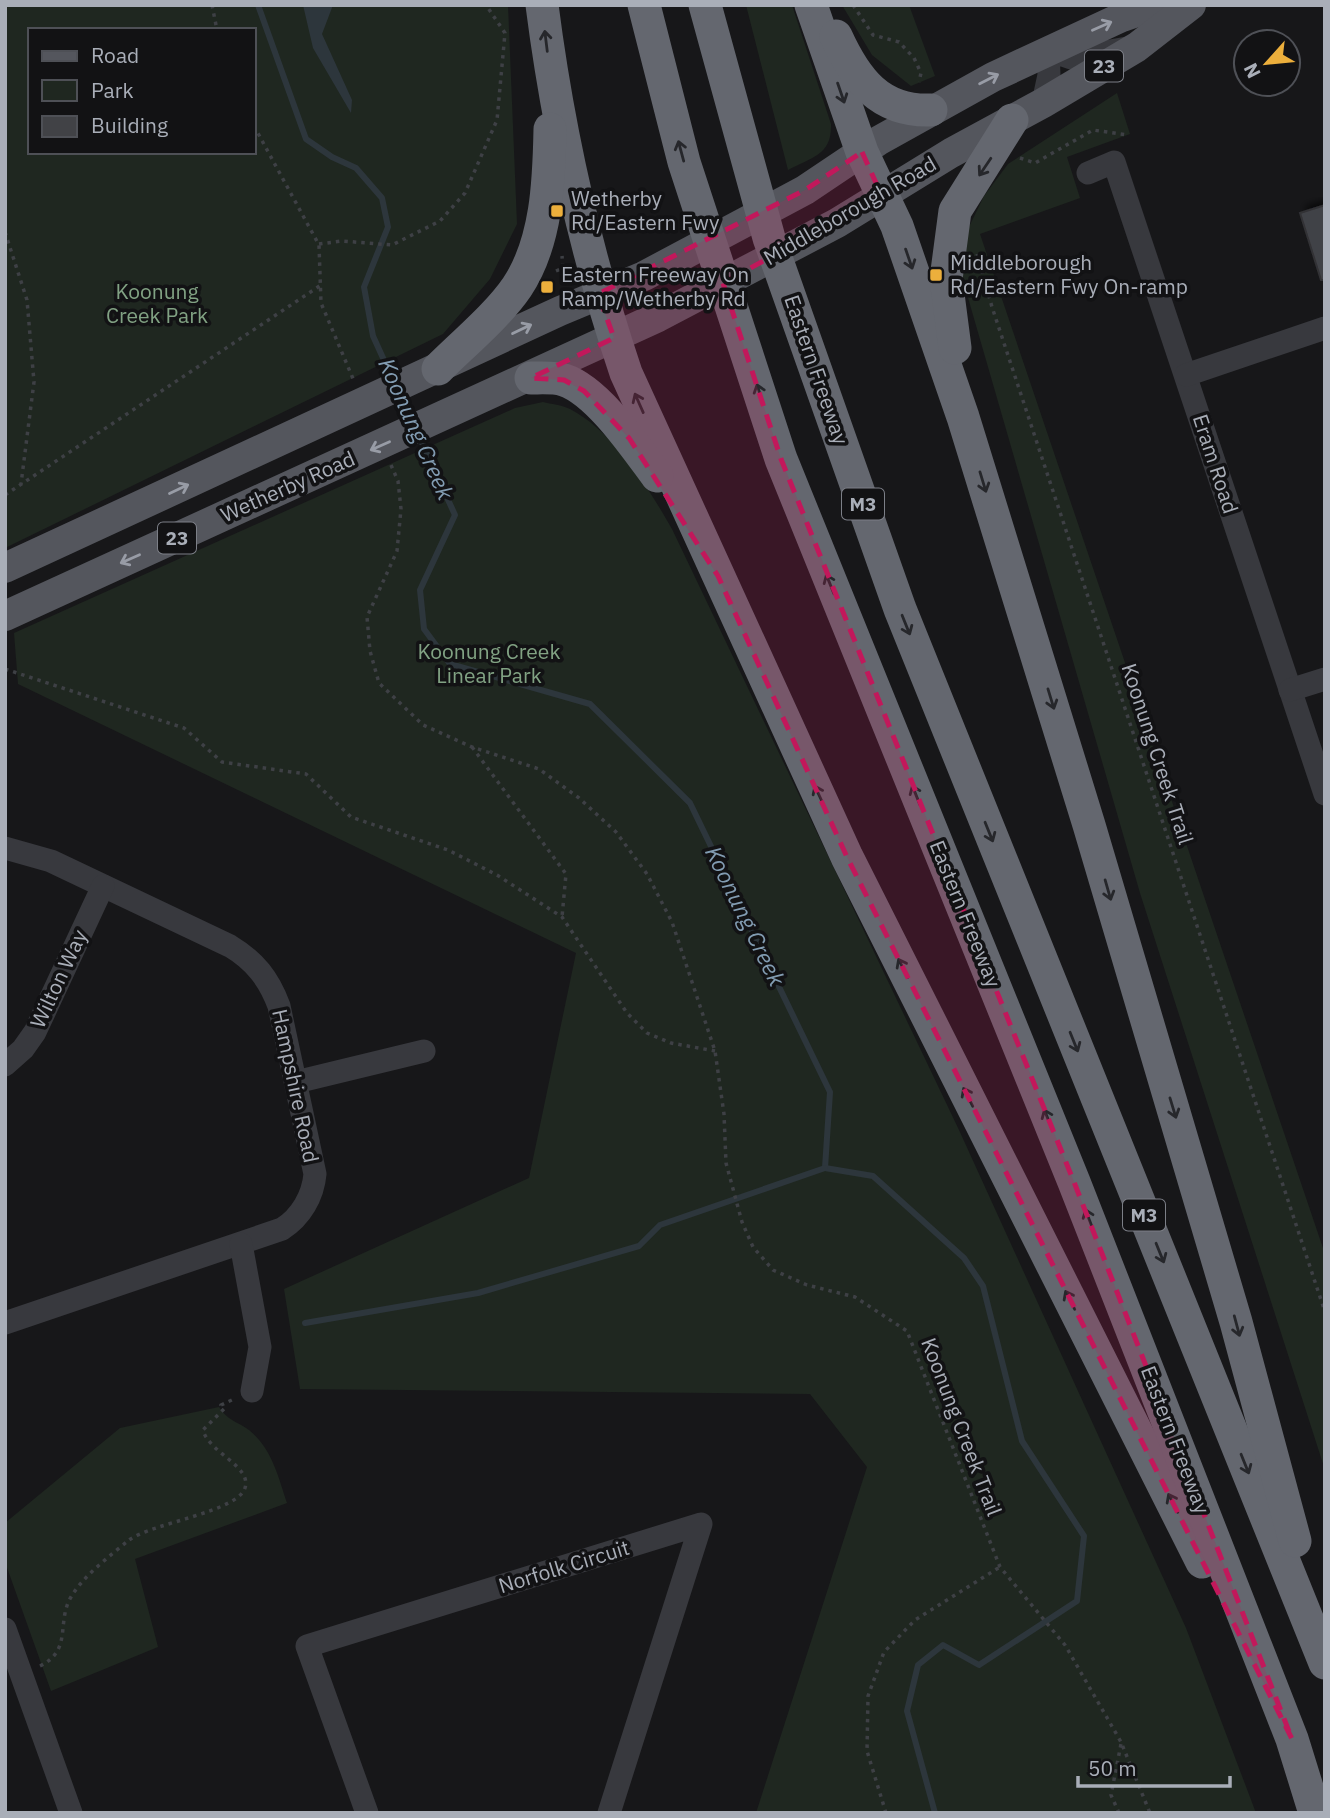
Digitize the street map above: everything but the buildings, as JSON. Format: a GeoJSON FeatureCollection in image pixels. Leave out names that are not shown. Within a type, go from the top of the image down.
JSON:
{"type":"FeatureCollection","features":[{"type":"Feature","properties":{"kind":"highway"},"geometry":{"type":"LineString","coordinates":[[542,5],[551,76],[598,294],[625,373],[847,857],[1292,1739]]}},
{"type":"Feature","properties":{"kind":"highway","name":"Eastern Freeway"},"geometry":{"type":"LineString","coordinates":[[644,5],[684,162],[781,459],[1074,1182],[1292,1739],[1315,1813]]}},
{"type":"Feature","properties":{"kind":"highway","name":"Eastern Freeway"},"geometry":{"type":"LineString","coordinates":[[705,5],[769,238],[900,609],[1325,1663]]}},
{"type":"Feature","properties":{"kind":"highway"},"geometry":{"type":"LineString","coordinates":[[811,5],[862,152],[898,226],[963,416],[1085,811],[1236,1322],[1325,1652]]}},
{"type":"Feature","properties":{"kind":"highway"},"geometry":{"type":"LineString","coordinates":[[821,5],[844,53],[882,101],[909,111],[925,97]]}},
{"type":"Feature","properties":{"kind":"highway"},"geometry":{"type":"LineString","coordinates":[[438,369],[517,288],[529,266],[546,200],[551,76]]}},
{"type":"Feature","properties":{"kind":"highway"},"geometry":{"type":"LineString","coordinates":[[963,416],[946,279],[956,211],[1012,120]]}},
{"type":"Feature","properties":{"kind":"highway"},"geometry":{"type":"LineString","coordinates":[[531,377],[564,380],[584,391],[629,438],[662,482],[718,576]]}},
{"type":"Feature","properties":{"kind":"main road","name":"Middleborough Road"},"geometry":{"type":"LineString","coordinates":[[438,369],[598,294],[643,276],[822,180],[862,152],[925,97],[1157,5]]}},
{"type":"Feature","properties":{"kind":"main road","name":"Middleborough Road"},"geometry":{"type":"LineString","coordinates":[[457,411],[658,317],[837,223],[951,153],[1043,103],[1137,47],[1191,5]]}},
{"type":"Feature","properties":{"kind":"main road","name":"Wetherby Road"},"geometry":{"type":"LineString","coordinates":[[5,568],[438,369]]}},
{"type":"Feature","properties":{"kind":"main road","name":"Wetherby Road"},"geometry":{"type":"LineString","coordinates":[[5,616],[457,411]]}},
{"type":"Feature","properties":{"kind":"street"},"geometry":{"type":"LineString","coordinates":[[1043,103],[1049,75],[1048,50],[1071,58],[1137,47]]}},
{"type":"Feature","properties":{"kind":"street","name":"Eram Road"},"geometry":{"type":"LineString","coordinates":[[1088,173],[1114,162],[1325,794]]}},
{"type":"Feature","properties":{"kind":"street"},"geometry":{"type":"LineString","coordinates":[[1186,375],[1325,328]]}},
{"type":"Feature","properties":{"kind":"street"},"geometry":{"type":"LineString","coordinates":[[1290,690],[1325,679]]}},
{"type":"Feature","properties":{"kind":"street","name":"Hampshire Road"},"geometry":{"type":"LineString","coordinates":[[5,848],[32,854],[103,886],[230,946],[253,962],[265,978],[279,1006],[313,1162],[312,1191],[290,1224],[241,1244],[5,1323]]}},
{"type":"Feature","properties":{"kind":"street","name":"Wilton Way"},"geometry":{"type":"LineString","coordinates":[[5,1065],[23,1049],[35,1032],[103,886]]}},
{"type":"Feature","properties":{"kind":"street"},"geometry":{"type":"LineString","coordinates":[[296,1082],[424,1051]]}},
{"type":"Feature","properties":{"kind":"street"},"geometry":{"type":"LineString","coordinates":[[241,1244],[260,1348],[252,1391]]}},
{"type":"Feature","properties":{"kind":"street","name":"Norfolk Circuit"},"geometry":{"type":"LineString","coordinates":[[367,1813],[307,1646],[701,1524],[609,1813]]}},
{"type":"Feature","properties":{"kind":"street"},"geometry":{"type":"LineString","coordinates":[[5,1629],[71,1813]]}},
{"type":"Feature","properties":{"kind":"path"},"geometry":{"type":"LineString","coordinates":[[212,5],[216,28]]}},
{"type":"Feature","properties":{"kind":"path"},"geometry":{"type":"LineString","coordinates":[[318,244],[391,245],[440,221],[464,193],[497,120],[505,33],[486,5]]}},
{"type":"Feature","properties":{"kind":"path"},"geometry":{"type":"LineString","coordinates":[[853,5],[873,35],[899,42],[914,58],[921,73],[925,97]]}},
{"type":"Feature","properties":{"kind":"path"},"geometry":{"type":"LineString","coordinates":[[1013,156],[1035,163],[1093,130],[1128,135]]}},
{"type":"Feature","properties":{"kind":"path"},"geometry":{"type":"LineString","coordinates":[[256,131],[318,244],[321,303],[357,388]]}},
{"type":"Feature","properties":{"kind":"path"},"geometry":{"type":"LineString","coordinates":[[5,232],[27,300],[34,383],[22,484]]}},
{"type":"Feature","properties":{"kind":"path","name":"Koonung Creek Trail"},"geometry":{"type":"LineString","coordinates":[[974,242],[992,307],[1325,1312]]}},
{"type":"Feature","properties":{"kind":"path"},"geometry":{"type":"LineString","coordinates":[[563,268],[565,279]]}},
{"type":"Feature","properties":{"kind":"path"},"geometry":{"type":"LineString","coordinates":[[5,495],[321,285]]}},
{"type":"Feature","properties":{"kind":"path","name":"Koonung Creek Trail"},"geometry":{"type":"LineString","coordinates":[[388,458],[398,481],[401,509],[397,551],[368,617],[370,651],[379,684],[422,725],[472,747],[539,769],[579,797],[616,832],[647,874],[672,922],[715,1051],[730,1181],[742,1222],[753,1247],[773,1270],[807,1285],[855,1297],[906,1331],[1000,1567],[1065,1645],[1121,1742],[1150,1813]]}},
{"type":"Feature","properties":{"kind":"path"},"geometry":{"type":"LineString","coordinates":[[5,669],[184,728],[222,762],[306,774],[351,817],[447,850],[497,875],[562,918],[627,1013],[647,1033],[671,1044],[715,1051]]}},
{"type":"Feature","properties":{"kind":"path"},"geometry":{"type":"LineString","coordinates":[[472,747],[566,874],[562,918]]}},
{"type":"Feature","properties":{"kind":"path"},"geometry":{"type":"LineString","coordinates":[[39,1666],[58,1652],[72,1595],[127,1542],[147,1530],[229,1503],[242,1494],[246,1482],[242,1471],[214,1448],[204,1430],[224,1409],[221,1405],[252,1391]]}},
{"type":"Feature","properties":{"kind":"path"},"geometry":{"type":"LineString","coordinates":[[886,1813],[867,1751],[868,1696],[884,1652],[915,1620],[1000,1567]]}},
{"type":"Feature","properties":{"kind":"path"},"geometry":{"type":"LineString","coordinates":[[1119,1813],[1111,1795],[1121,1742]]}},
{"type":"Feature","properties":{"kind":"highlighted area"},"geometry":{"type":"Polygon","coordinates":[[[862,152],[882,196],[723,283],[781,459],[1074,1182],[1292,1739],[847,857],[718,576],[629,438],[584,391],[564,380],[531,378],[614,338],[598,294],[805,190],[862,152]]]}},
{"type":"Feature","properties":{"kind":"green space","name":"Koonung Creek Park"},"geometry":{"type":"Polygon","coordinates":[[[5,5],[508,5],[517,224],[490,279],[443,334],[5,548],[5,5]]]}},
{"type":"Feature","properties":{"kind":"green space"},"geometry":{"type":"Polygon","coordinates":[[[746,5],[792,5],[831,124],[824,149],[788,170],[746,5]]]}},
{"type":"Feature","properties":{"kind":"green space"},"geometry":{"type":"Polygon","coordinates":[[[842,5],[909,5],[935,76],[911,86],[872,55],[842,5]]]}},
{"type":"Feature","properties":{"kind":"green space"},"geometry":{"type":"Polygon","coordinates":[[[1117,93],[1130,134],[1067,157],[1080,198],[980,234],[1325,1254],[1325,1470],[1140,893],[962,277],[967,231],[984,196],[1008,164],[1117,93]]]}},
{"type":"Feature","properties":{"kind":"green space","name":"Koonung Creek Linear Park"},"geometry":{"type":"Polygon","coordinates":[[[543,402],[570,409],[601,432],[641,479],[672,529],[959,1130],[1186,1628],[1256,1813],[756,1813],[867,1467],[810,1394],[300,1389],[284,1289],[529,1178],[576,953],[18,684],[14,633],[515,408],[543,402]]]}},
{"type":"Feature","properties":{"kind":"green space"},"geometry":{"type":"Polygon","coordinates":[[[219,1407],[229,1418],[257,1437],[273,1464],[287,1503],[135,1559],[158,1647],[51,1691],[5,1562],[5,1523],[120,1428],[219,1407]]]}},
{"type":"Feature","properties":{"kind":"shaded area"},"geometry":{"type":"Polygon","coordinates":[[[303,5],[333,5],[322,34],[352,100],[351,113],[313,48],[303,5]]]}},
{"type":"Feature","properties":{"kind":"waterway","name":"Koonung Creek"},"geometry":{"type":"LineString","coordinates":[[258,5],[306,139],[332,157],[356,168],[382,198],[388,227],[364,287],[373,336],[393,380]]}},
{"type":"Feature","properties":{"kind":"waterway","name":"Koonung Creek"},"geometry":{"type":"LineString","coordinates":[[399,393],[412,421]]}},
{"type":"Feature","properties":{"kind":"waterway","name":"Koonung Creek"},"geometry":{"type":"LineString","coordinates":[[418,434],[455,515],[420,590],[424,629],[450,664],[590,704],[690,803],[830,1092],[825,1168],[873,1176],[964,1258],[983,1286],[1022,1441],[1084,1536],[1077,1601],[979,1665],[943,1645],[918,1665],[907,1711],[935,1813]]}},
{"type":"Feature","properties":{"kind":"waterway"},"geometry":{"type":"LineString","coordinates":[[305,1323],[478,1293],[639,1246],[660,1225],[825,1168]]}},
{"type":"Feature","properties":{"kind":"place","name":"Wetherby Rd/Eastern Fwy"},"geometry":{"type":"Point","coordinates":[557,211]}},
{"type":"Feature","properties":{"kind":"place","name":"Middleborough Rd/Eastern Fwy On-ramp"},"geometry":{"type":"Point","coordinates":[936,275]}},
{"type":"Feature","properties":{"kind":"place","name":"Eastern Freeway On Ramp/Wetherby Rd"},"geometry":{"type":"Point","coordinates":[547,287]}}]}
